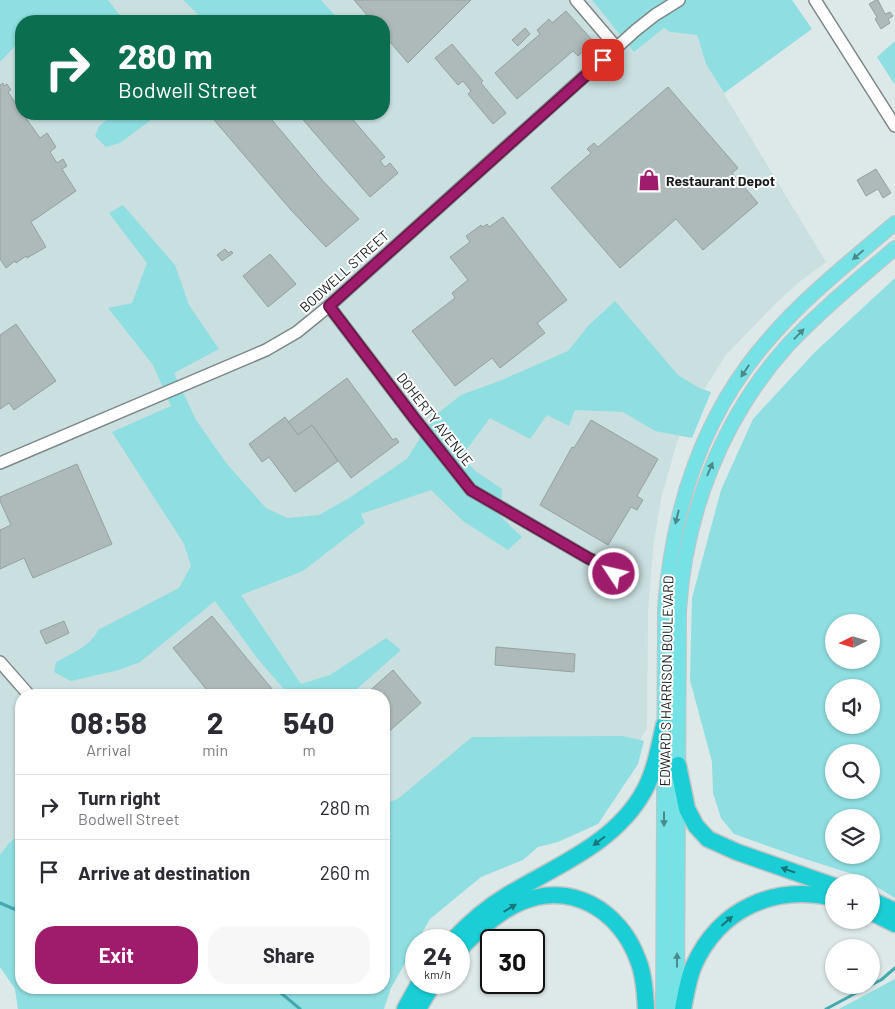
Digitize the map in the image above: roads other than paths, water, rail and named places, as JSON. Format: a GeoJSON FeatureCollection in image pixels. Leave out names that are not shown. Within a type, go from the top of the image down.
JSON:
{"type":"FeatureCollection","features":[{"type":"Feature","properties":{"kind":"highway"},"geometry":{"type":"LineString","coordinates":[[465,929],[495,903],[595,844],[619,824],[634,806],[648,783],[664,725]]}},
{"type":"Feature","properties":{"kind":"highway"},"geometry":{"type":"LineString","coordinates":[[678,765],[687,809],[696,826],[708,839],[737,852],[825,883]]}},
{"type":"Feature","properties":{"kind":"highway"},"geometry":{"type":"LineString","coordinates":[[683,1009],[694,964],[712,936],[733,916],[759,901],[778,895],[805,893],[825,896]]}},
{"type":"Feature","properties":{"kind":"highway"},"geometry":{"type":"LineString","coordinates":[[470,940],[494,919],[518,903],[542,896],[560,895],[586,901],[603,911],[625,934],[639,962],[646,1009]]}},
{"type":"Feature","properties":{"kind":"highway"},"geometry":{"type":"LineString","coordinates":[[880,904],[895,911]]}},
{"type":"Feature","properties":{"kind":"highway"},"geometry":{"type":"LineString","coordinates":[[880,916],[895,924]]}},
{"type":"Feature","properties":{"kind":"highway"},"geometry":{"type":"LineString","coordinates":[[405,1009],[413,994]]}},
{"type":"Feature","properties":{"kind":"highway"},"geometry":{"type":"LineString","coordinates":[[418,1009],[427,994]]}},
{"type":"Feature","properties":{"kind":"main road","name":"EDWARD S HARRISON BOULEVARD"},"geometry":{"type":"LineString","coordinates":[[663,1009],[665,608],[670,556],[680,506],[701,450],[729,395],[747,367],[768,340],[810,297],[895,223]]}},
{"type":"Feature","properties":{"kind":"main road","name":"EDWARD S HARRISON BOULEVARD"},"geometry":{"type":"LineString","coordinates":[[677,1009],[678,628],[682,577],[691,526],[701,493],[728,430],[765,373],[811,321],[895,248]]}},
{"type":"Feature","properties":{"kind":"street"},"geometry":{"type":"LineString","coordinates":[[576,0],[617,48]]}},
{"type":"Feature","properties":{"kind":"street","name":"BODWELL STREET"},"geometry":{"type":"LineString","coordinates":[[0,463],[266,350],[297,332],[329,306],[617,48],[655,15],[679,0]]}},
{"type":"Feature","properties":{"kind":"street"},"geometry":{"type":"LineString","coordinates":[[815,0],[895,126]]}},
{"type":"Feature","properties":{"kind":"street","name":"DOHERTY AVENUE"},"geometry":{"type":"LineString","coordinates":[[329,306],[471,490],[601,564],[614,574]]}},
{"type":"Feature","properties":{"kind":"street"},"geometry":{"type":"LineString","coordinates":[[0,662],[24,689]]}},
{"type":"Feature","properties":{"kind":"waterway"},"geometry":{"type":"LineString","coordinates":[[0,903],[15,909]]}},
{"type":"Feature","properties":{"kind":"waterway"},"geometry":{"type":"LineString","coordinates":[[880,980],[895,968]]}},
{"type":"Feature","properties":{"kind":"waterway"},"geometry":{"type":"LineString","coordinates":[[282,994],[300,1009]]}},
{"type":"Feature","properties":{"kind":"waterway"},"geometry":{"type":"LineString","coordinates":[[826,1009],[854,994]]}},
{"type":"Feature","properties":{"kind":"place","name":"Restaurant Depot"},"geometry":{"type":"Point","coordinates":[649,180]}}]}
